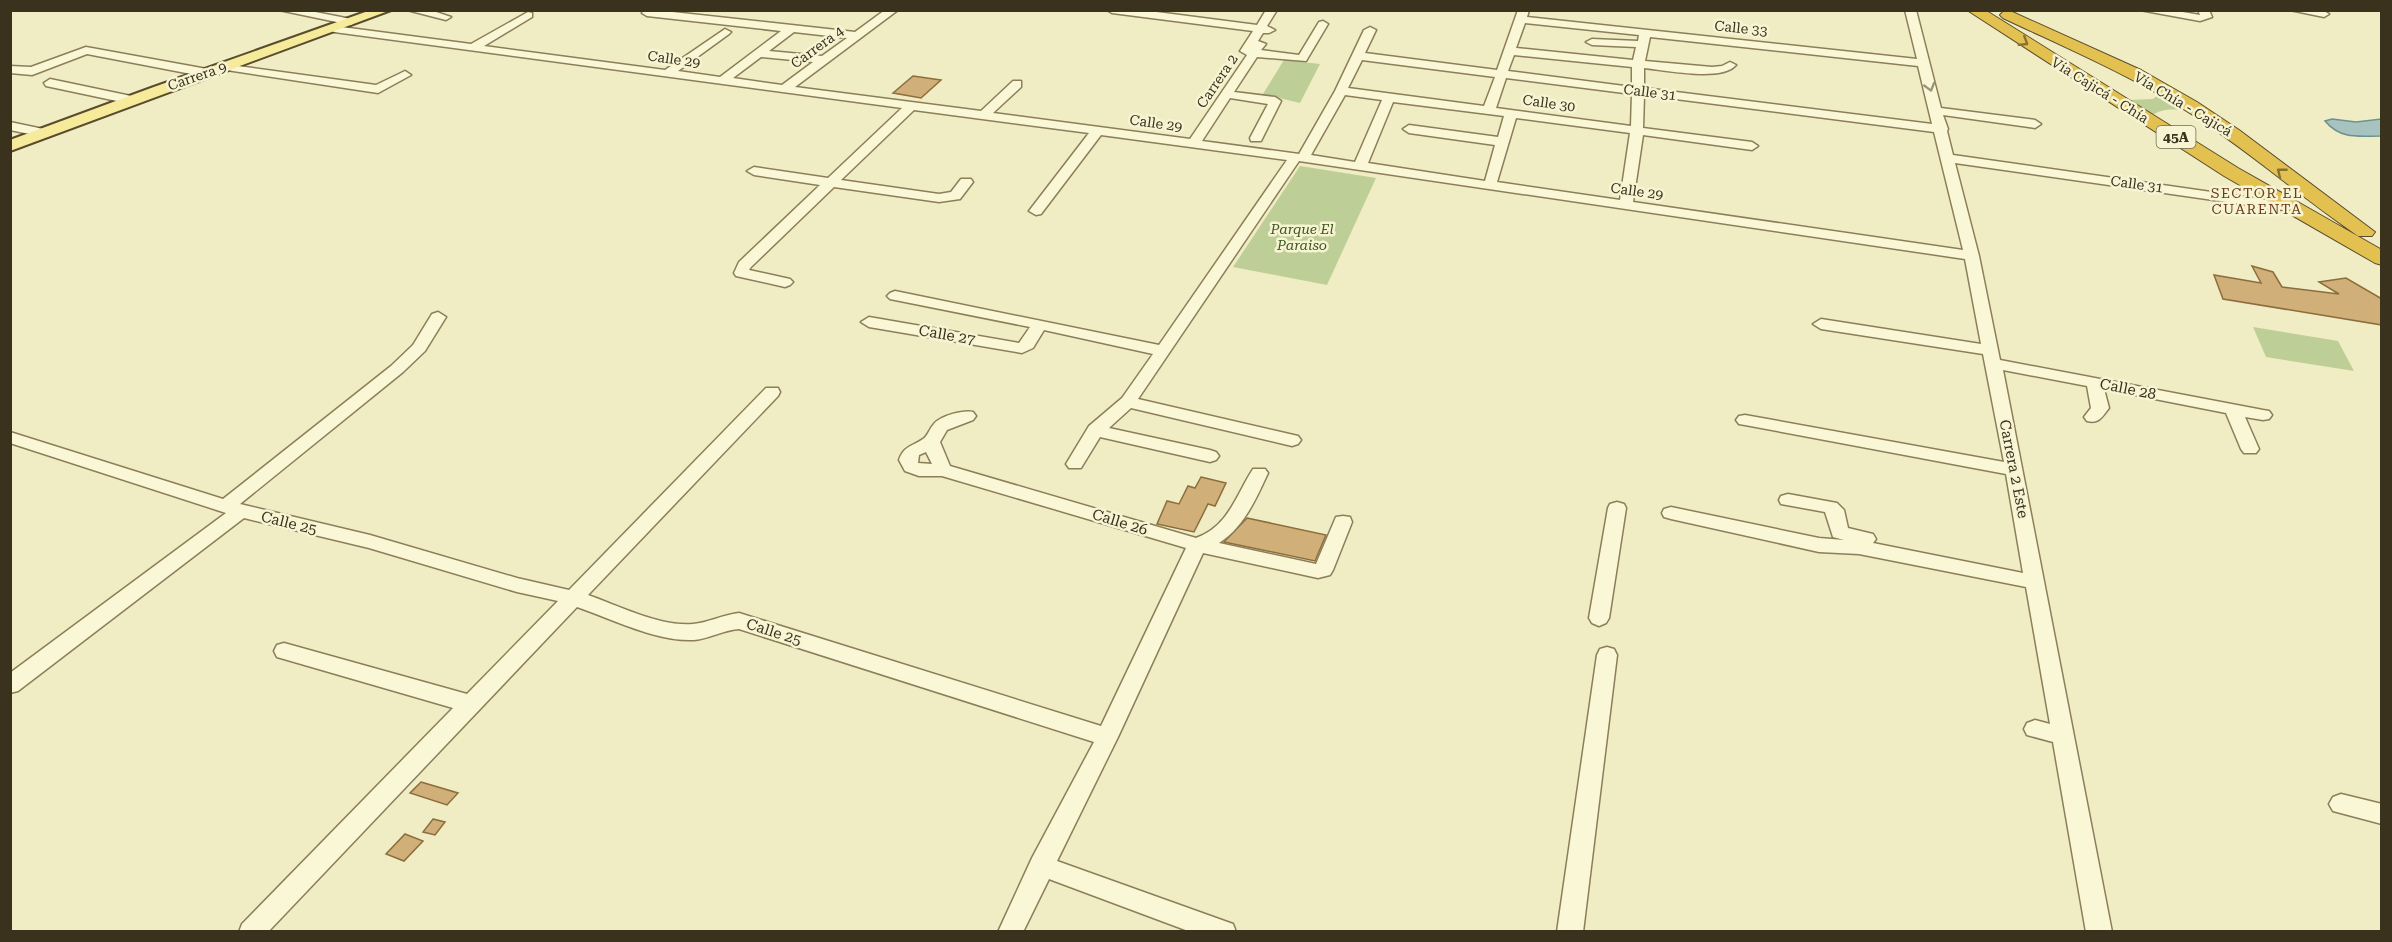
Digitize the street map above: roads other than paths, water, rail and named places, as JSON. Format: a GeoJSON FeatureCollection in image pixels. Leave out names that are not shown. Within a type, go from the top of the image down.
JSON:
{"type":"FeatureCollection","features":[{"type":"Feature","properties":{"kind":"highway","name":"Vía Cajicá - Chía"},"geometry":{"type":"LineString","coordinates":[[1974,10],[2290,207],[2382,259]]}},
{"type":"Feature","properties":{"kind":"highway","name":"Vía Chía - Cajicá"},"geometry":{"type":"LineString","coordinates":[[2000,10],[2037,30],[2154,84],[2217,123],[2320,202],[2382,240]]}},
{"type":"Feature","properties":{"kind":"highway"},"geometry":{"type":"LineString","coordinates":[[2037,30],[2051,41],[2139,84],[2145,92],[2134,94],[2115,91],[2067,63],[2046,56]]}},
{"type":"Feature","properties":{"kind":"highway"},"geometry":{"type":"LineString","coordinates":[[2257,153],[2236,143],[2199,119],[2180,114],[2166,116],[2165,120],[2170,126],[2320,217],[2334,233]]}},
{"type":"Feature","properties":{"kind":"main road","name":"Carrera 9"},"geometry":{"type":"LineString","coordinates":[[10,146],[131,100],[385,10]]}},
{"type":"Feature","properties":{"kind":"street"},"geometry":{"type":"LineString","coordinates":[[284,10],[353,22]]}},
{"type":"Feature","properties":{"kind":"street"},"geometry":{"type":"LineString","coordinates":[[412,10],[446,17]]}},
{"type":"Feature","properties":{"kind":"street"},"geometry":{"type":"LineString","coordinates":[[1112,10],[1265,30],[1282,10]]}},
{"type":"Feature","properties":{"kind":"street","name":"Carrera 2"},"geometry":{"type":"LineString","coordinates":[[1190,143],[1226,94],[1265,30],[1272,10]]}},
{"type":"Feature","properties":{"kind":"street","name":"Carrera 2 Este"},"geometry":{"type":"LineString","coordinates":[[1910,10],[1942,129],[1947,158],[1972,256],[2034,577],[2098,932]]}},
{"type":"Feature","properties":{"kind":"street"},"geometry":{"type":"LineString","coordinates":[[2145,10],[2200,18],[2207,17],[2204,10]]}},
{"type":"Feature","properties":{"kind":"street"},"geometry":{"type":"LineString","coordinates":[[2295,10],[2324,14]]}},
{"type":"Feature","properties":{"kind":"street","name":"Carrera 4"},"geometry":{"type":"LineString","coordinates":[[787,87],[892,11]]}},
{"type":"Feature","properties":{"kind":"street"},"geometry":{"type":"LineString","coordinates":[[647,13],[858,36]]}},
{"type":"Feature","properties":{"kind":"street"},"geometry":{"type":"LineString","coordinates":[[474,47],[528,15]]}},
{"type":"Feature","properties":{"kind":"street"},"geometry":{"type":"LineString","coordinates":[[1489,110],[1522,15]]}},
{"type":"Feature","properties":{"kind":"street","name":"Calle 33"},"geometry":{"type":"LineString","coordinates":[[1522,15],[1644,39],[1923,63]]}},
{"type":"Feature","properties":{"kind":"street"},"geometry":{"type":"LineString","coordinates":[[1250,52],[1302,58],[1323,24]]}},
{"type":"Feature","properties":{"kind":"street","name":"Calle 29"},"geometry":{"type":"LineString","coordinates":[[334,29],[787,87],[1360,166],[1972,256]]}},
{"type":"Feature","properties":{"kind":"street"},"geometry":{"type":"LineString","coordinates":[[723,80],[791,29]]}},
{"type":"Feature","properties":{"kind":"street"},"geometry":{"type":"LineString","coordinates":[[1075,464],[1095,430],[1105,419],[1128,402],[1299,158],[1341,91],[1371,30]]}},
{"type":"Feature","properties":{"kind":"street"},"geometry":{"type":"LineString","coordinates":[[668,73],[725,32]]}},
{"type":"Feature","properties":{"kind":"street"},"geometry":{"type":"LineString","coordinates":[[1592,42],[1644,39],[1638,65],[1637,130],[1626,205]]}},
{"type":"Feature","properties":{"kind":"street"},"geometry":{"type":"LineString","coordinates":[[10,69],[32,71],[86,50],[207,73]]}},
{"type":"Feature","properties":{"kind":"street"},"geometry":{"type":"LineString","coordinates":[[1510,51],[1712,71],[1726,69],[1730,65]]}},
{"type":"Feature","properties":{"kind":"street","name":"Carrera 2"},"geometry":{"type":"LineString","coordinates":[[1190,143],[1233,69],[1250,52]]}},
{"type":"Feature","properties":{"kind":"street"},"geometry":{"type":"LineString","coordinates":[[56,53],[70,56]]}},
{"type":"Feature","properties":{"kind":"street"},"geometry":{"type":"LineString","coordinates":[[759,53],[824,60]]}},
{"type":"Feature","properties":{"kind":"street","name":"Calle 31"},"geometry":{"type":"LineString","coordinates":[[1358,56],[1942,129]]}},
{"type":"Feature","properties":{"kind":"street"},"geometry":{"type":"LineString","coordinates":[[224,67],[378,89],[405,75]]}},
{"type":"Feature","properties":{"kind":"street"},"geometry":{"type":"LineString","coordinates":[[50,83],[131,100]]}},
{"type":"Feature","properties":{"kind":"street"},"geometry":{"type":"LineString","coordinates":[[984,114],[1017,84]]}},
{"type":"Feature","properties":{"kind":"street","name":"Calle 30"},"geometry":{"type":"LineString","coordinates":[[1341,91],[1752,146]]}},
{"type":"Feature","properties":{"kind":"street"},"geometry":{"type":"LineString","coordinates":[[1226,94],[1275,101],[1256,138]]}},
{"type":"Feature","properties":{"kind":"street"},"geometry":{"type":"LineString","coordinates":[[1360,166],[1389,97]]}},
{"type":"Feature","properties":{"kind":"street"},"geometry":{"type":"LineString","coordinates":[[784,282],[741,273],[744,265],[912,105]]}},
{"type":"Feature","properties":{"kind":"street"},"geometry":{"type":"LineString","coordinates":[[1937,111],[2035,124]]}},
{"type":"Feature","properties":{"kind":"street"},"geometry":{"type":"LineString","coordinates":[[1490,185],[1511,113]]}},
{"type":"Feature","properties":{"kind":"street"},"geometry":{"type":"LineString","coordinates":[[10,126],[44,133]]}},
{"type":"Feature","properties":{"kind":"street"},"geometry":{"type":"LineString","coordinates":[[1409,129],[1503,141]]}},
{"type":"Feature","properties":{"kind":"street"},"geometry":{"type":"LineString","coordinates":[[1036,211],[1098,130]]}},
{"type":"Feature","properties":{"kind":"street","name":"Calle 31"},"geometry":{"type":"LineString","coordinates":[[1947,158],[2290,207]]}},
{"type":"Feature","properties":{"kind":"street"},"geometry":{"type":"LineString","coordinates":[[754,171],[829,184],[949,198],[955,196],[966,182]]}},
{"type":"Feature","properties":{"kind":"street"},"geometry":{"type":"LineString","coordinates":[[895,296],[1040,324],[1162,351]]}},
{"type":"Feature","properties":{"kind":"street"},"geometry":{"type":"LineString","coordinates":[[10,685],[234,508],[397,369],[419,348],[438,317]]}},
{"type":"Feature","properties":{"kind":"street","name":"Calle 27"},"geometry":{"type":"LineString","coordinates":[[869,322],[1025,347],[1040,324]]}},
{"type":"Feature","properties":{"kind":"street","name":"Calle 28"},"geometry":{"type":"LineString","coordinates":[[1821,324],[1992,356],[2094,382],[2263,415]]}},
{"type":"Feature","properties":{"kind":"street"},"geometry":{"type":"LineString","coordinates":[[2093,417],[2100,408],[2094,382]]}},
{"type":"Feature","properties":{"kind":"street"},"geometry":{"type":"LineString","coordinates":[[251,932],[772,392]]}},
{"type":"Feature","properties":{"kind":"street"},"geometry":{"type":"LineString","coordinates":[[1128,402],[1292,440]]}},
{"type":"Feature","properties":{"kind":"street"},"geometry":{"type":"LineString","coordinates":[[2234,409],[2250,449]]}},
{"type":"Feature","properties":{"kind":"street"},"geometry":{"type":"LineString","coordinates":[[943,470],[931,442],[941,426],[967,416]]}},
{"type":"Feature","properties":{"kind":"street"},"geometry":{"type":"LineString","coordinates":[[1745,420],[2014,470]]}},
{"type":"Feature","properties":{"kind":"street"},"geometry":{"type":"LineString","coordinates":[[1095,430],[1210,456]]}},
{"type":"Feature","properties":{"kind":"street","name":"Calle 25"},"geometry":{"type":"LineString","coordinates":[[10,437],[139,480],[234,508],[370,542],[517,585],[574,598],[671,632],[696,632],[721,623],[739,621],[1107,737]]}},
{"type":"Feature","properties":{"kind":"street","name":"Calle 26"},"geometry":{"type":"LineString","coordinates":[[931,442],[911,452],[908,460],[911,467],[920,470],[943,470],[1197,545],[1318,571],[1323,570],[1343,522]]}},
{"type":"Feature","properties":{"kind":"street"},"geometry":{"type":"LineString","coordinates":[[1010,932],[1107,737],[1197,545],[1209,542],[1238,517],[1259,473]]}},
{"type":"Feature","properties":{"kind":"street"},"geometry":{"type":"LineString","coordinates":[[1788,500],[1830,507],[1835,510],[1839,530],[1852,536],[2034,577]]}},
{"type":"Feature","properties":{"kind":"street"},"geometry":{"type":"LineString","coordinates":[[1599,618],[1617,508]]}},
{"type":"Feature","properties":{"kind":"street"},"geometry":{"type":"LineString","coordinates":[[1671,513],[1819,545],[1859,547],[2034,577]]}},
{"type":"Feature","properties":{"kind":"street"},"geometry":{"type":"LineString","coordinates":[[284,651],[470,704]]}},
{"type":"Feature","properties":{"kind":"street"},"geometry":{"type":"LineString","coordinates":[[1570,932],[1607,655]]}},
{"type":"Feature","properties":{"kind":"street"},"geometry":{"type":"LineString","coordinates":[[2035,729],[2063,736]]}},
{"type":"Feature","properties":{"kind":"street"},"geometry":{"type":"LineString","coordinates":[[2342,804],[2382,814]]}},
{"type":"Feature","properties":{"kind":"street"},"geometry":{"type":"LineString","coordinates":[[1041,866],[1224,932]]}},
{"type":"Feature","properties":{"kind":"water"},"geometry":{"type":"Polygon","coordinates":[[[2332,119],[2356,122],[2381,119],[2381,136],[2344,134],[2325,121],[2332,119]]]}},
{"type":"Feature","properties":{"kind":"district","name":"SECTOR EL CUARENTA"},"geometry":{"type":"Point","coordinates":[2257,202]}},
{"type":"Feature","properties":{"kind":"park label","name":"Parque El Paraiso"},"geometry":{"type":"Point","coordinates":[1302,238]}}]}
